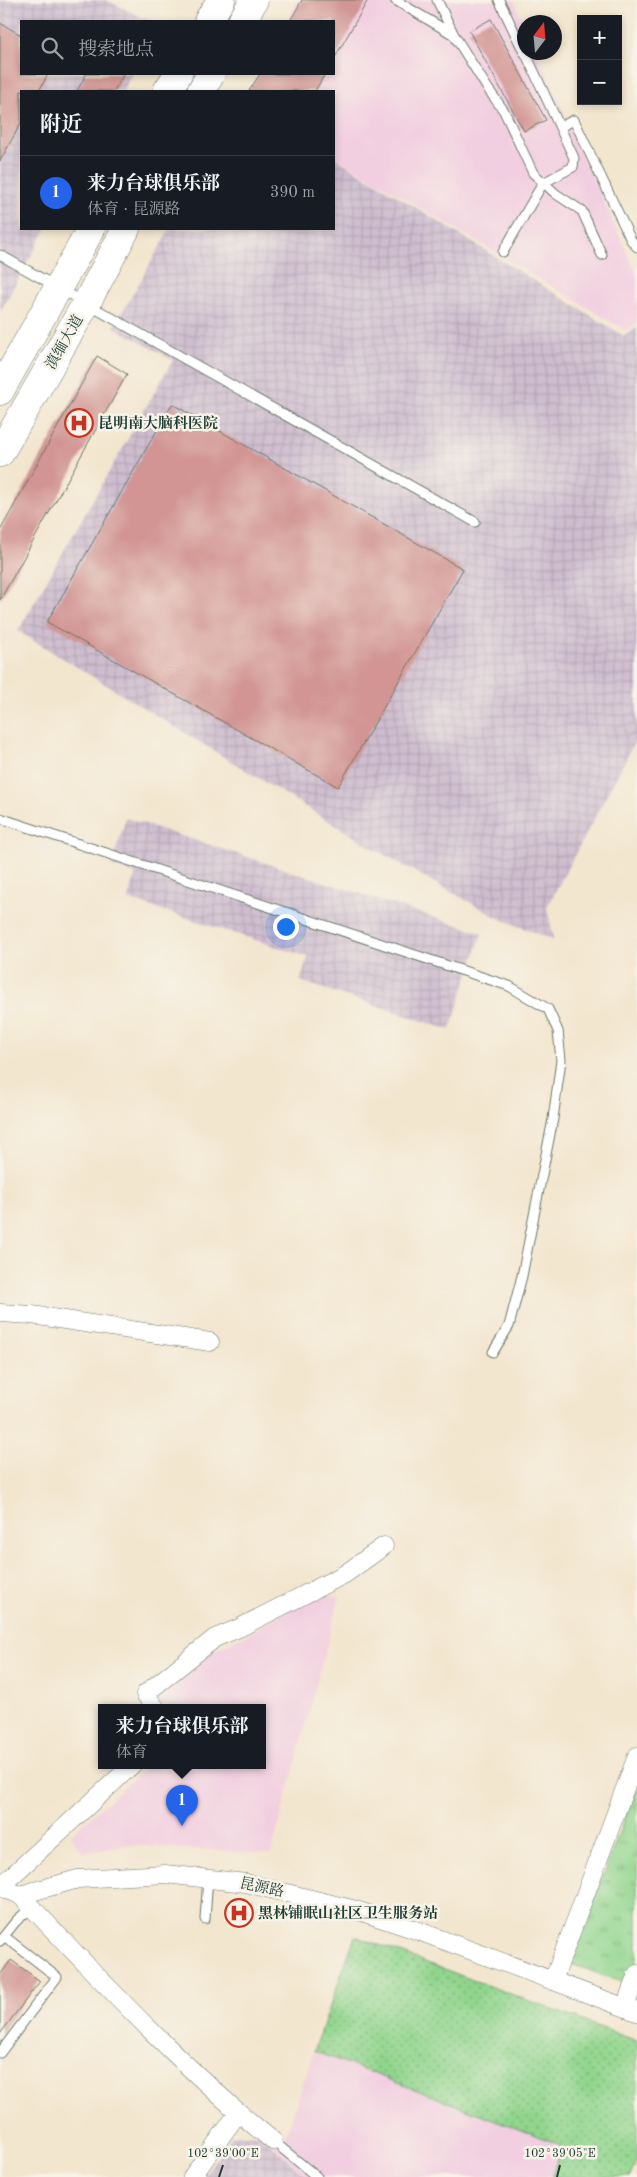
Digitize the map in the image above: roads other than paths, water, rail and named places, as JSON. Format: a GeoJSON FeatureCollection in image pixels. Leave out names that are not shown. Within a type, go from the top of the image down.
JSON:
{"type":"FeatureCollection","features":[{"type":"Feature","properties":{"kind":"main road"},"geometry":{"type":"LineString","coordinates":[[209,20],[220,0]]}},
{"type":"Feature","properties":{"kind":"main road"},"geometry":{"type":"LineString","coordinates":[[243,20],[254,0]]}},
{"type":"Feature","properties":{"kind":"main road"},"geometry":{"type":"LineString","coordinates":[[168,90],[177,75]]}},
{"type":"Feature","properties":{"kind":"main road"},"geometry":{"type":"LineString","coordinates":[[202,90],[210,75]]}},
{"type":"Feature","properties":{"kind":"main road","name":"滇缅大道"},"geometry":{"type":"LineString","coordinates":[[0,391],[90,230]]}},
{"type":"Feature","properties":{"kind":"main road","name":"滇缅大道"},"geometry":{"type":"LineString","coordinates":[[0,454],[87,302],[125,230]]}},
{"type":"Feature","properties":{"kind":"street"},"geometry":{"type":"LineString","coordinates":[[0,1313],[32,1315],[210,1342]]}},
{"type":"Feature","properties":{"kind":"street"},"geometry":{"type":"LineString","coordinates":[[153,1704],[145,1694],[215,1638],[239,1628],[345,1574],[384,1546]]}},
{"type":"Feature","properties":{"kind":"street"},"geometry":{"type":"LineString","coordinates":[[553,1981],[637,1756]]}},
{"type":"Feature","properties":{"kind":"street"},"geometry":{"type":"LineString","coordinates":[[128,1769],[0,1887],[26,1901],[129,2008],[238,2113],[273,2141]]}},
{"type":"Feature","properties":{"kind":"street","name":"昆源路"},"geometry":{"type":"LineString","coordinates":[[26,1901],[78,1878],[165,1874],[246,1883],[356,1910],[631,2010]]}},
{"type":"Feature","properties":{"kind":"street"},"geometry":{"type":"LineString","coordinates":[[631,2010],[637,1974]]}},
{"type":"Feature","properties":{"kind":"street"},"geometry":{"type":"LineString","coordinates":[[192,2177],[238,2113]]}},
{"type":"Feature","properties":{"kind":"lane"},"geometry":{"type":"LineString","coordinates":[[395,0],[454,35]]}},
{"type":"Feature","properties":{"kind":"lane"},"geometry":{"type":"LineString","coordinates":[[437,0],[454,35],[504,111],[533,173],[543,183],[582,210],[602,256]]}},
{"type":"Feature","properties":{"kind":"lane"},"geometry":{"type":"LineString","coordinates":[[499,0],[517,36]]}},
{"type":"Feature","properties":{"kind":"lane"},"geometry":{"type":"LineString","coordinates":[[502,252],[543,183],[573,167],[574,158],[529,60]]}},
{"type":"Feature","properties":{"kind":"lane"},"geometry":{"type":"LineString","coordinates":[[560,127],[574,120],[631,240],[637,247]]}},
{"type":"Feature","properties":{"kind":"lane"},"geometry":{"type":"LineString","coordinates":[[0,255],[87,302],[476,522]]}},
{"type":"Feature","properties":{"kind":"lane"},"geometry":{"type":"LineString","coordinates":[[0,818],[510,986],[548,1009],[558,1031],[561,1060],[553,1119],[522,1276],[509,1326],[493,1352]]}},
{"type":"Feature","properties":{"kind":"lane"},"geometry":{"type":"LineString","coordinates":[[205,1919],[208,1878]]}},
{"type":"Feature","properties":{"kind":"lane"},"geometry":{"type":"LineString","coordinates":[[0,2053],[57,1977],[2,1939],[16,1921],[26,1901]]}},
{"type":"Feature","properties":{"kind":"lane"},"geometry":{"type":"LineString","coordinates":[[273,2141],[317,2177]]}},
{"type":"Feature","properties":{"kind":"place","name":"昆明南大脑科医院"},"geometry":{"type":"Point","coordinates":[79,423]}},
{"type":"Feature","properties":{"kind":"place","name":"来力台球俱乐部"},"geometry":{"type":"Point","coordinates":[182,1826]}},
{"type":"Feature","properties":{"kind":"place","name":"黑林铺眠山社区卫生服务站"},"geometry":{"type":"Point","coordinates":[239,1913]}}]}
